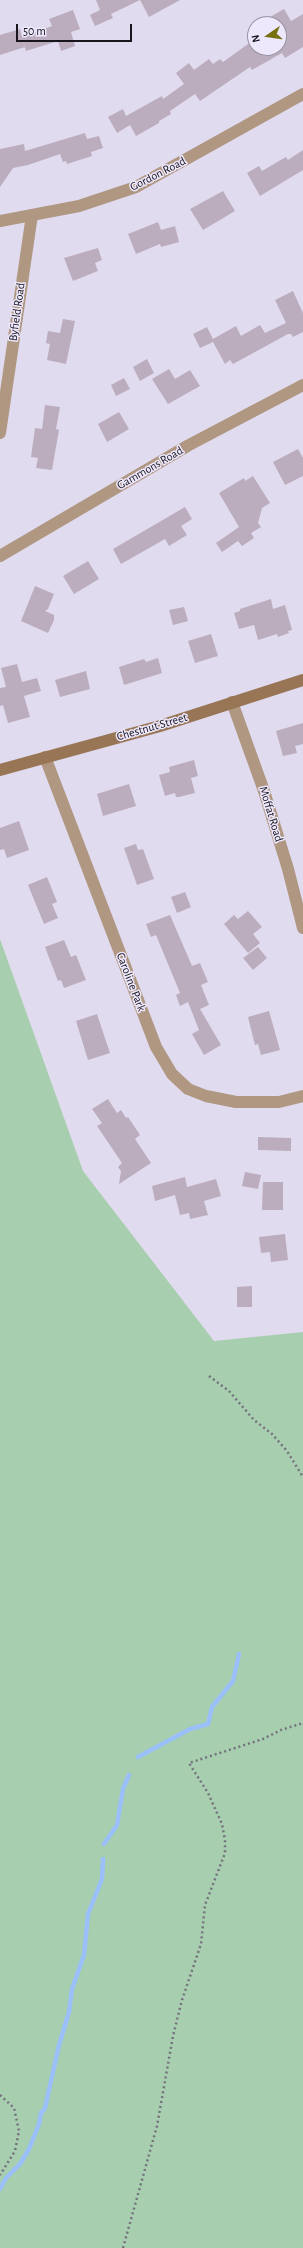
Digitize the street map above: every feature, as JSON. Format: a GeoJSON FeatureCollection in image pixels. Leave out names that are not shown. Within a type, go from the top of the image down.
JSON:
{"type":"FeatureCollection","features":[{"type":"Feature","properties":{"kind":"main road","name":"Chestnut Street"},"geometry":{"type":"LineString","coordinates":[[0,770],[160,726],[303,680]]}},
{"type":"Feature","properties":{"kind":"street","name":"Gordon Road"},"geometry":{"type":"LineString","coordinates":[[0,221],[79,206],[136,187],[303,94]]}},
{"type":"Feature","properties":{"kind":"street","name":"Byfield Road"},"geometry":{"type":"LineString","coordinates":[[0,433],[32,215]]}},
{"type":"Feature","properties":{"kind":"street","name":"Gammons Road"},"geometry":{"type":"LineString","coordinates":[[0,556],[189,445],[303,385]]}},
{"type":"Feature","properties":{"kind":"street","name":"Moffat Road"},"geometry":{"type":"LineString","coordinates":[[232,702],[274,826],[303,928]]}},
{"type":"Feature","properties":{"kind":"street","name":"Caroline Park"},"geometry":{"type":"LineString","coordinates":[[45,757],[156,1047],[172,1074],[188,1089],[206,1096],[236,1102],[279,1102],[303,1096]]}},
{"type":"Feature","properties":{"kind":"path"},"geometry":{"type":"LineString","coordinates":[[209,1376],[229,1391],[254,1420],[276,1438],[287,1451],[303,1477]]}},
{"type":"Feature","properties":{"kind":"path"},"geometry":{"type":"LineString","coordinates":[[122,2248],[157,2126],[180,2007],[201,1944],[205,1905],[225,1853],[226,1840],[222,1824],[208,1793],[189,1763],[263,1739],[281,1730],[303,1723]]}},
{"type":"Feature","properties":{"kind":"path"},"geometry":{"type":"LineString","coordinates":[[0,2095],[14,2108],[19,2131],[15,2151],[0,2175]]}},
{"type":"Feature","properties":{"kind":"green space"},"geometry":{"type":"Polygon","coordinates":[[[0,939],[83,1171],[214,1341],[303,1332],[303,2248],[0,2248],[0,939]]]}},
{"type":"Feature","properties":{"kind":"building"},"geometry":{"type":"Polygon","coordinates":[[[96,0],[140,0],[111,14],[113,18],[95,26],[90,15],[100,10],[96,0]]]}},
{"type":"Feature","properties":{"kind":"building"},"geometry":{"type":"Polygon","coordinates":[[[140,0],[180,0],[149,17],[140,0]]]}},
{"type":"Feature","properties":{"kind":"building"},"geometry":{"type":"Polygon","coordinates":[[[284,9],[291,21],[303,14],[303,47],[285,58],[284,56],[287,56],[287,16],[272,16],[284,9]]]}},
{"type":"Feature","properties":{"kind":"building"},"geometry":{"type":"Polygon","coordinates":[[[73,10],[80,29],[71,32],[75,46],[61,51],[58,41],[26,51],[22,37],[52,26],[49,19],[73,10]]]}},
{"type":"Feature","properties":{"kind":"building"},"geometry":{"type":"Polygon","coordinates":[[[20,29],[25,47],[0,55],[0,35],[20,29]]]}},
{"type":"Feature","properties":{"kind":"building"},"geometry":{"type":"Polygon","coordinates":[[[247,45],[247,56],[277,56],[252,70],[250,67],[200,101],[195,94],[170,111],[171,114],[159,121],[159,123],[136,136],[130,125],[117,133],[108,117],[123,109],[126,116],[162,96],[163,99],[184,84],[176,73],[189,63],[194,70],[209,59],[213,64],[220,59],[223,62],[247,45]]]}},
{"type":"Feature","properties":{"kind":"building"},"geometry":{"type":"Polygon","coordinates":[[[85,133],[87,139],[99,136],[103,148],[91,152],[92,156],[67,164],[66,161],[63,162],[60,154],[28,165],[13,168],[0,187],[0,149],[24,144],[25,151],[85,133]]]}},
{"type":"Feature","properties":{"kind":"building"},"geometry":{"type":"Polygon","coordinates":[[[303,150],[303,170],[260,196],[247,173],[259,166],[262,171],[286,157],[288,160],[303,150]]]}},
{"type":"Feature","properties":{"kind":"building"},"geometry":{"type":"Polygon","coordinates":[[[223,191],[235,211],[203,230],[190,209],[223,191]]]}},
{"type":"Feature","properties":{"kind":"building"},"geometry":{"type":"Polygon","coordinates":[[[158,222],[161,230],[175,226],[179,242],[161,247],[160,244],[136,254],[128,234],[158,222]]]}},
{"type":"Feature","properties":{"kind":"building"},"geometry":{"type":"Polygon","coordinates":[[[98,248],[102,260],[95,263],[98,271],[73,281],[64,258],[98,248]]]}},
{"type":"Feature","properties":{"kind":"building"},"geometry":{"type":"Polygon","coordinates":[[[293,291],[303,313],[303,332],[293,337],[291,334],[288,334],[233,364],[230,360],[225,364],[213,342],[200,348],[193,334],[207,327],[213,339],[236,326],[241,336],[260,325],[265,333],[286,323],[275,300],[293,291]]]}},
{"type":"Feature","properties":{"kind":"building"},"geometry":{"type":"Polygon","coordinates":[[[63,319],[75,321],[66,364],[47,360],[50,344],[46,343],[48,331],[60,333],[63,319]]]}},
{"type":"Feature","properties":{"kind":"building"},"geometry":{"type":"Polygon","coordinates":[[[147,359],[154,373],[140,381],[133,367],[147,359]]]}},
{"type":"Feature","properties":{"kind":"building"},"geometry":{"type":"Polygon","coordinates":[[[169,369],[175,379],[190,370],[200,386],[168,404],[152,379],[169,369]]]}},
{"type":"Feature","properties":{"kind":"building"},"geometry":{"type":"Polygon","coordinates":[[[124,378],[130,389],[116,396],[111,385],[124,378]]]}},
{"type":"Feature","properties":{"kind":"building"},"geometry":{"type":"Polygon","coordinates":[[[45,405],[60,407],[56,429],[59,430],[52,470],[36,468],[38,458],[31,457],[35,428],[42,429],[45,405]]]}},
{"type":"Feature","properties":{"kind":"building"},"geometry":{"type":"Polygon","coordinates":[[[119,412],[129,429],[107,442],[98,424],[119,412]]]}},
{"type":"Feature","properties":{"kind":"building"},"geometry":{"type":"Polygon","coordinates":[[[298,449],[303,458],[303,476],[285,485],[273,462],[298,449]]]}},
{"type":"Feature","properties":{"kind":"building"},"geometry":{"type":"Polygon","coordinates":[[[253,476],[270,503],[262,508],[258,523],[261,527],[251,533],[254,538],[242,546],[238,541],[222,552],[216,543],[239,527],[219,493],[244,478],[245,481],[253,476]]]}},
{"type":"Feature","properties":{"kind":"building"},"geometry":{"type":"Polygon","coordinates":[[[185,507],[192,519],[181,526],[187,535],[169,546],[165,539],[121,564],[113,549],[185,507]]]}},
{"type":"Feature","properties":{"kind":"building"},"geometry":{"type":"Polygon","coordinates":[[[88,561],[99,579],[74,594],[63,576],[88,561]]]}},
{"type":"Feature","properties":{"kind":"building"},"geometry":{"type":"Polygon","coordinates":[[[35,586],[54,594],[48,609],[45,611],[54,615],[54,620],[48,633],[21,621],[35,586]]]}},
{"type":"Feature","properties":{"kind":"building"},"geometry":{"type":"Polygon","coordinates":[[[271,599],[273,609],[285,605],[292,630],[288,631],[289,633],[278,637],[277,634],[258,640],[254,625],[239,629],[234,613],[240,611],[240,609],[271,599]]]}},
{"type":"Feature","properties":{"kind":"building"},"geometry":{"type":"Polygon","coordinates":[[[184,607],[188,621],[173,625],[169,610],[184,607]]]}},
{"type":"Feature","properties":{"kind":"building"},"geometry":{"type":"Polygon","coordinates":[[[211,634],[218,656],[195,663],[188,641],[211,634]]]}},
{"type":"Feature","properties":{"kind":"building"},"geometry":{"type":"Polygon","coordinates":[[[158,658],[162,673],[124,685],[119,667],[144,659],[146,662],[158,658]]]}},
{"type":"Feature","properties":{"kind":"building"},"geometry":{"type":"Polygon","coordinates":[[[17,664],[22,682],[37,678],[41,691],[24,696],[30,717],[8,723],[3,705],[0,706],[0,688],[6,687],[1,668],[17,664]]]}},
{"type":"Feature","properties":{"kind":"building"},"geometry":{"type":"Polygon","coordinates":[[[86,671],[90,689],[60,697],[55,680],[86,671]]]}},
{"type":"Feature","properties":{"kind":"building"},"geometry":{"type":"Polygon","coordinates":[[[303,723],[303,744],[295,746],[297,753],[283,756],[276,731],[303,723]]]}},
{"type":"Feature","properties":{"kind":"building"},"geometry":{"type":"Polygon","coordinates":[[[194,760],[198,776],[191,778],[195,793],[179,797],[176,797],[175,793],[165,796],[159,775],[170,772],[169,767],[194,760]]]}},
{"type":"Feature","properties":{"kind":"building"},"geometry":{"type":"Polygon","coordinates":[[[129,784],[136,806],[103,816],[97,794],[129,784]]]}},
{"type":"Feature","properties":{"kind":"building"},"geometry":{"type":"Polygon","coordinates":[[[19,821],[29,850],[7,858],[4,849],[0,850],[0,828],[19,821]]]}},
{"type":"Feature","properties":{"kind":"building"},"geometry":{"type":"Polygon","coordinates":[[[136,844],[138,850],[143,849],[154,879],[137,885],[124,848],[136,844]]]}},
{"type":"Feature","properties":{"kind":"building"},"geometry":{"type":"Polygon","coordinates":[[[47,877],[57,902],[52,904],[58,918],[44,924],[28,885],[47,877]]]}},
{"type":"Feature","properties":{"kind":"building"},"geometry":{"type":"Polygon","coordinates":[[[185,892],[191,907],[177,913],[171,897],[185,892]]]}},
{"type":"Feature","properties":{"kind":"building"},"geometry":{"type":"Polygon","coordinates":[[[248,911],[262,927],[253,934],[260,943],[248,953],[224,924],[234,915],[238,919],[248,911]]]}},
{"type":"Feature","properties":{"kind":"building"},"geometry":{"type":"Polygon","coordinates":[[[170,915],[192,966],[200,963],[208,982],[201,985],[209,1005],[200,1009],[221,1045],[204,1055],[192,1034],[199,1030],[188,1002],[180,1006],[176,995],[180,993],[156,935],[151,937],[146,924],[170,915]]]}},
{"type":"Feature","properties":{"kind":"building"},"geometry":{"type":"Polygon","coordinates":[[[64,940],[71,957],[76,955],[86,980],[64,988],[61,980],[58,981],[45,947],[64,940]]]}},
{"type":"Feature","properties":{"kind":"building"},"geometry":{"type":"Polygon","coordinates":[[[258,947],[267,958],[253,970],[243,958],[258,947]]]}},
{"type":"Feature","properties":{"kind":"building"},"geometry":{"type":"Polygon","coordinates":[[[269,1011],[280,1050],[261,1055],[258,1044],[255,1045],[248,1017],[269,1011]]]}},
{"type":"Feature","properties":{"kind":"building"},"geometry":{"type":"Polygon","coordinates":[[[97,1014],[110,1053],[88,1060],[76,1021],[97,1014]]]}},
{"type":"Feature","properties":{"kind":"building"},"geometry":{"type":"Polygon","coordinates":[[[108,1099],[117,1113],[121,1110],[126,1118],[128,1117],[140,1135],[135,1139],[151,1163],[119,1184],[121,1171],[118,1167],[122,1163],[97,1126],[102,1123],[92,1109],[108,1099]]]}},
{"type":"Feature","properties":{"kind":"building"},"geometry":{"type":"Polygon","coordinates":[[[258,1137],[291,1138],[291,1151],[258,1150],[258,1137]]]}},
{"type":"Feature","properties":{"kind":"building"},"geometry":{"type":"Polygon","coordinates":[[[245,1172],[261,1175],[258,1189],[242,1186],[245,1172]]]}},
{"type":"Feature","properties":{"kind":"building"},"geometry":{"type":"Polygon","coordinates":[[[185,1177],[187,1187],[216,1179],[221,1196],[204,1201],[208,1215],[190,1219],[189,1213],[180,1215],[175,1195],[155,1201],[152,1186],[185,1177]]]}},
{"type":"Feature","properties":{"kind":"building"},"geometry":{"type":"Polygon","coordinates":[[[263,1182],[283,1182],[283,1210],[262,1210],[263,1182]]]}},
{"type":"Feature","properties":{"kind":"building"},"geometry":{"type":"Polygon","coordinates":[[[285,1234],[288,1260],[271,1262],[270,1252],[261,1253],[259,1237],[285,1234]]]}},
{"type":"Feature","properties":{"kind":"building"},"geometry":{"type":"Polygon","coordinates":[[[252,1286],[252,1307],[237,1307],[237,1287],[252,1286]]]}},
{"type":"Feature","properties":{"kind":"waterway"},"geometry":{"type":"LineString","coordinates":[[138,1757],[190,1729],[208,1724],[212,1707],[233,1681],[239,1654]]}},
{"type":"Feature","properties":{"kind":"waterway"},"geometry":{"type":"LineString","coordinates":[[104,1844],[117,1825],[123,1789],[129,1775]]}},
{"type":"Feature","properties":{"kind":"waterway"},"geometry":{"type":"LineString","coordinates":[[0,2189],[6,2178],[20,2164],[29,2149],[39,2124],[41,2113],[45,2108],[59,2045],[69,2012],[72,1989],[84,1955],[88,1914],[102,1879],[103,1859]]}}]}
